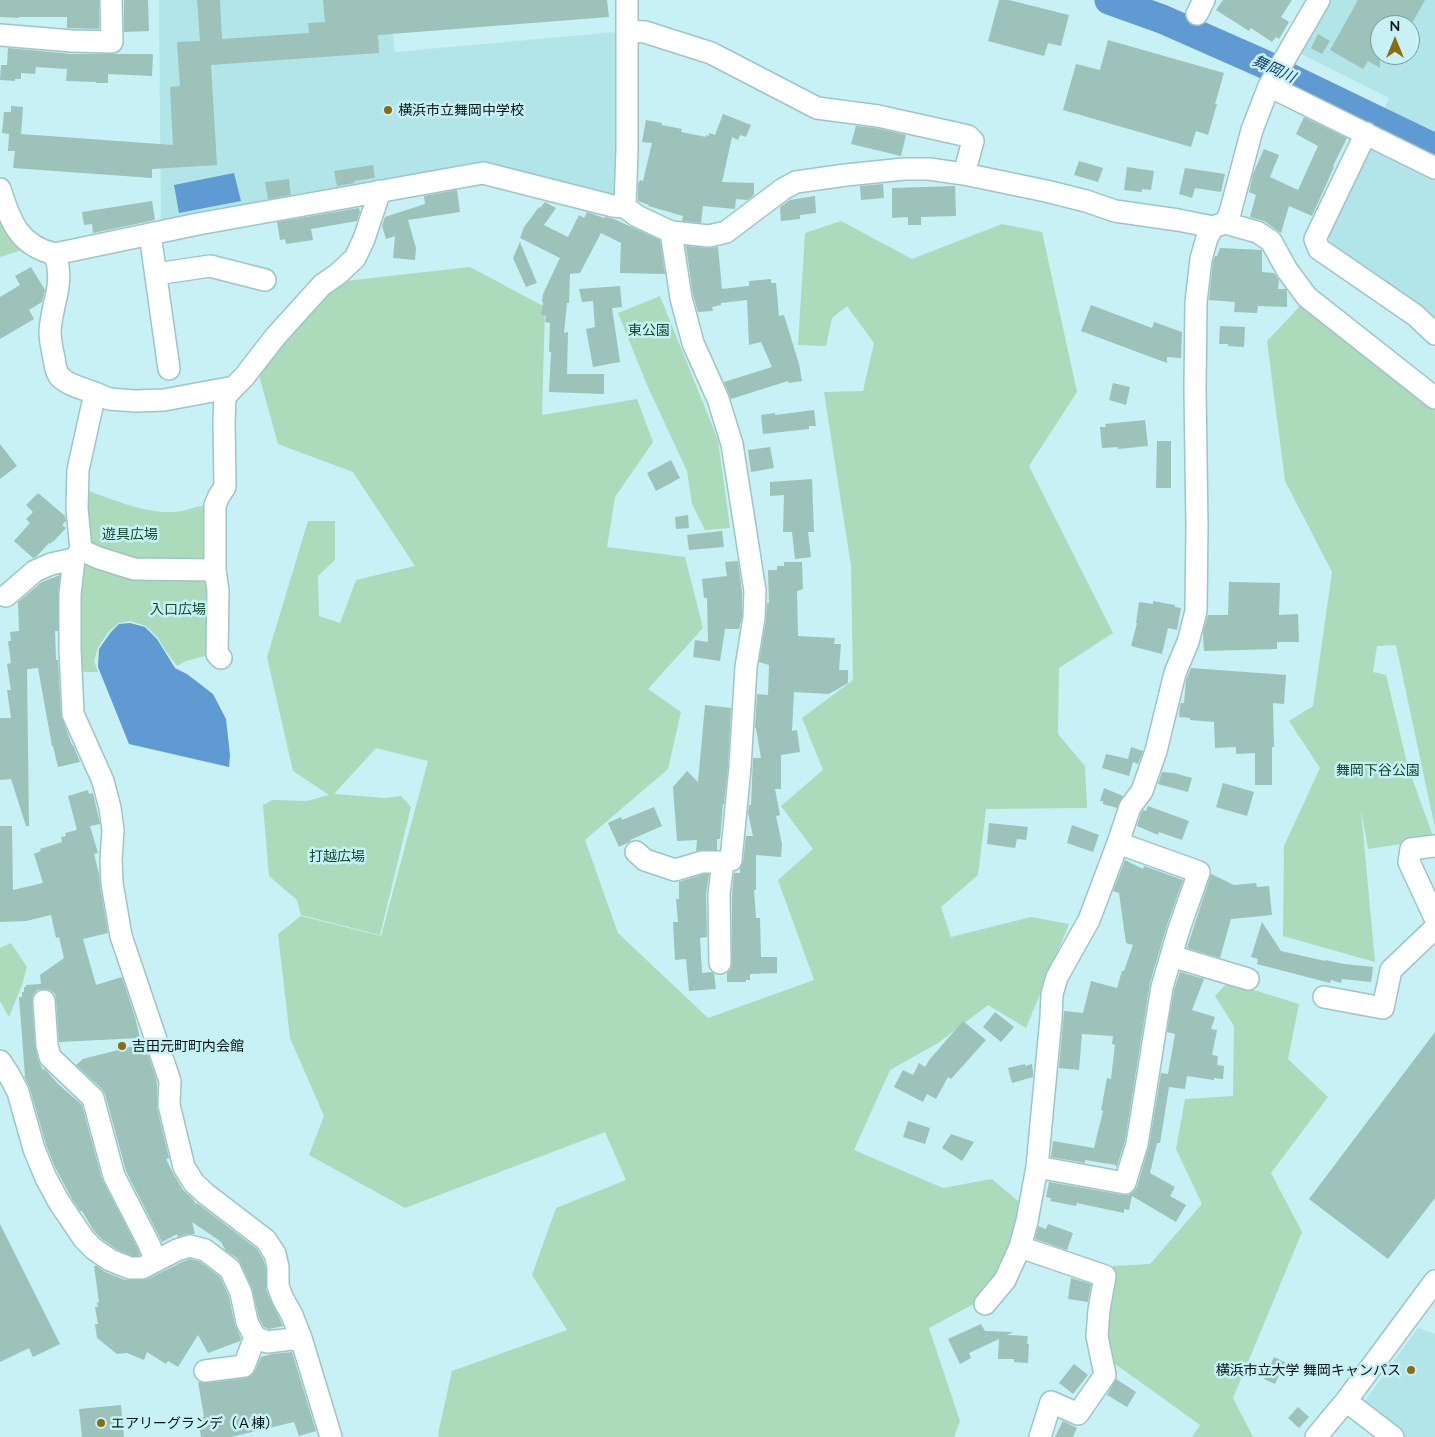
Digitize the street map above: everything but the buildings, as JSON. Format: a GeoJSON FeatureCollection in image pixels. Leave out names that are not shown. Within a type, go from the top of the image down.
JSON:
{"type":"FeatureCollection","features":[{"type":"Feature","properties":{"kind":"street"},"geometry":{"type":"LineString","coordinates":[[0,35],[112,42],[111,0]]}},
{"type":"Feature","properties":{"kind":"street"},"geometry":{"type":"LineString","coordinates":[[625,207],[628,0]]}},
{"type":"Feature","properties":{"kind":"street"},"geometry":{"type":"LineString","coordinates":[[985,1304],[1005,1280],[1020,1247],[1027,1221],[1037,1167],[1052,994],[1057,977],[1089,920],[1130,807],[1142,791],[1156,751],[1176,673],[1188,642],[1196,611],[1198,526],[1195,389],[1196,302],[1201,259],[1207,238],[1230,213],[1252,130],[1275,76],[1320,0]]}},
{"type":"Feature","properties":{"kind":"street"},"geometry":{"type":"LineString","coordinates":[[627,31],[645,32],[711,53],[817,108],[878,116],[968,136],[973,141],[964,174]]}},
{"type":"Feature","properties":{"kind":"street"},"geometry":{"type":"LineString","coordinates":[[1275,76],[1366,133],[1435,168]]}},
{"type":"Feature","properties":{"kind":"street"},"geometry":{"type":"LineString","coordinates":[[1366,133],[1315,239],[1319,249],[1415,315],[1435,334]]}},
{"type":"Feature","properties":{"kind":"street"},"geometry":{"type":"LineString","coordinates":[[0,189],[16,229],[29,244],[42,251],[55,254],[150,234],[483,173],[613,206],[625,207],[637,216],[671,232],[709,236],[726,232],[783,189],[796,182],[904,170],[929,169],[964,174],[1046,191],[1115,211],[1257,232],[1271,241],[1287,270],[1307,297],[1435,398]]}},
{"type":"Feature","properties":{"kind":"street"},"geometry":{"type":"LineString","coordinates":[[221,658],[217,654],[218,591],[215,570],[215,505],[225,487],[226,477],[225,397],[322,284],[338,274],[354,258],[364,239],[380,191]]}},
{"type":"Feature","properties":{"kind":"street"},"geometry":{"type":"LineString","coordinates":[[636,852],[646,860],[675,870],[702,862],[731,860],[740,767],[746,667],[754,618],[755,591],[732,444],[718,399],[693,343],[681,298],[671,232]]}},
{"type":"Feature","properties":{"kind":"street"},"geometry":{"type":"LineString","coordinates":[[150,234],[170,369]]}},
{"type":"Feature","properties":{"kind":"street"},"geometry":{"type":"LineString","coordinates":[[55,254],[59,267],[59,281],[50,331],[51,346],[56,369],[60,377],[69,383],[109,398],[135,401],[164,400],[234,387]]}},
{"type":"Feature","properties":{"kind":"street"},"geometry":{"type":"LineString","coordinates":[[156,274],[210,266],[264,280]]}},
{"type":"Feature","properties":{"kind":"street"},"geometry":{"type":"LineString","coordinates":[[95,393],[78,470],[78,554],[70,594],[73,714],[103,781],[110,808],[113,830],[112,883],[121,936],[170,1081],[169,1105],[184,1167],[194,1184],[266,1240],[275,1254],[278,1267],[278,1286],[301,1338],[330,1437]]}},
{"type":"Feature","properties":{"kind":"street"},"geometry":{"type":"LineString","coordinates":[[6,596],[35,571],[78,554],[99,558],[134,570],[215,570]]}},
{"type":"Feature","properties":{"kind":"street"},"geometry":{"type":"LineString","coordinates":[[1037,1167],[1125,1183],[1137,1144],[1162,987],[1179,929],[1199,872],[1118,843]]}},
{"type":"Feature","properties":{"kind":"street"},"geometry":{"type":"LineString","coordinates":[[1435,846],[1411,849],[1408,862],[1435,918]]}},
{"type":"Feature","properties":{"kind":"street"},"geometry":{"type":"LineString","coordinates":[[720,963],[718,894],[722,862]]}},
{"type":"Feature","properties":{"kind":"street"},"geometry":{"type":"LineString","coordinates":[[1324,997],[1383,1008],[1391,970],[1435,928]]}},
{"type":"Feature","properties":{"kind":"street"},"geometry":{"type":"LineString","coordinates":[[1171,956],[1248,979]]}},
{"type":"Feature","properties":{"kind":"street"},"geometry":{"type":"LineString","coordinates":[[44,1001],[47,1045],[50,1057],[93,1098],[114,1176],[156,1261]]}},
{"type":"Feature","properties":{"kind":"street"},"geometry":{"type":"LineString","coordinates":[[3,1070],[18,1092],[34,1149],[46,1178],[59,1202],[84,1239],[94,1249],[110,1260],[130,1268],[142,1268],[176,1250],[190,1246],[205,1250],[230,1269],[241,1293],[247,1322],[255,1337],[267,1342],[301,1338]]}},
{"type":"Feature","properties":{"kind":"street"},"geometry":{"type":"LineString","coordinates":[[1020,1247],[1105,1276],[1097,1336],[1105,1375],[1078,1414],[1051,1402],[1040,1437]]}},
{"type":"Feature","properties":{"kind":"street"},"geometry":{"type":"LineString","coordinates":[[1316,1437],[1346,1401],[1435,1281]]}},
{"type":"Feature","properties":{"kind":"street"},"geometry":{"type":"LineString","coordinates":[[205,1371],[244,1366],[255,1337]]}},
{"type":"Feature","properties":{"kind":"street"},"geometry":{"type":"LineString","coordinates":[[1346,1401],[1393,1437]]}},
{"type":"Feature","properties":{"kind":"shaded area","name":"横浜市立舞岡中学校"},"geometry":{"type":"Polygon","coordinates":[[[159,0],[389,0],[395,52],[616,32],[616,193],[614,200],[483,168],[161,226],[159,0]]]}},
{"type":"Feature","properties":{"kind":"shaded area"},"geometry":{"type":"Polygon","coordinates":[[[1327,0],[1435,0],[1435,323],[1330,241],[1329,234],[1389,98],[1297,52],[1327,0]]]}},
{"type":"Feature","properties":{"kind":"shaded area","name":"横浜市立大学 舞岡キャンパス"},"geometry":{"type":"Polygon","coordinates":[[[1418,1328],[1435,1334],[1435,1437],[1403,1437],[1361,1406],[1418,1328]]]}},
{"type":"Feature","properties":{"kind":"green space"},"geometry":{"type":"Polygon","coordinates":[[[0,212],[22,250],[0,257],[0,212]]]}},
{"type":"Feature","properties":{"kind":"green space","name":"打越広場"},"geometry":{"type":"Polygon","coordinates":[[[841,221],[912,259],[1002,224],[1042,232],[1077,392],[1029,466],[1113,633],[1059,668],[1058,734],[1085,766],[1087,808],[986,809],[978,875],[941,907],[951,937],[1031,917],[1069,924],[1026,1028],[988,1005],[938,1043],[890,1070],[854,1150],[943,1188],[992,1179],[1024,1206],[987,1297],[929,1328],[960,1421],[954,1437],[439,1437],[438,1434],[452,1371],[567,1330],[532,1275],[556,1208],[626,1180],[605,1132],[405,1208],[309,1155],[324,1116],[290,1038],[278,934],[301,916],[381,936],[428,761],[376,748],[334,794],[386,798],[401,796],[411,807],[380,935],[301,915],[297,900],[269,876],[263,805],[272,800],[307,801],[329,795],[293,771],[267,657],[308,521],[335,521],[335,560],[318,576],[319,616],[340,623],[356,580],[415,566],[353,472],[278,444],[257,368],[336,282],[470,267],[545,307],[542,415],[637,399],[653,442],[615,497],[607,547],[685,557],[703,628],[648,689],[681,712],[668,769],[585,840],[618,933],[708,1018],[814,980],[778,880],[813,849],[781,806],[823,770],[802,718],[853,680],[851,566],[824,392],[863,391],[874,343],[847,306],[832,318],[826,346],[798,345],[805,233],[841,221]]]}},
{"type":"Feature","properties":{"kind":"green space","name":"東公園"},"geometry":{"type":"Polygon","coordinates":[[[660,296],[718,440],[730,528],[705,530],[692,504],[687,471],[647,385],[618,313],[660,296]]]}},
{"type":"Feature","properties":{"kind":"green space","name":"舞岡下谷公園"},"geometry":{"type":"Polygon","coordinates":[[[1302,304],[1435,404],[1435,828],[1396,645],[1377,646],[1373,672],[1386,675],[1408,767],[1434,839],[1368,849],[1361,810],[1375,962],[1283,936],[1284,846],[1320,768],[1289,721],[1313,706],[1332,572],[1285,481],[1267,341],[1302,304]]]}},
{"type":"Feature","properties":{"kind":"green space","name":"遊具広場"},"geometry":{"type":"Polygon","coordinates":[[[80,488],[126,504],[161,512],[183,511],[201,506],[211,506],[209,566],[129,564],[88,547],[80,488]]]}},
{"type":"Feature","properties":{"kind":"green space","name":"入口広場"},"geometry":{"type":"Polygon","coordinates":[[[79,561],[210,574],[212,654],[186,661],[177,666],[158,638],[146,626],[130,621],[119,623],[110,630],[98,647],[94,661],[98,672],[81,672],[79,561]]]}},
{"type":"Feature","properties":{"kind":"green space"},"geometry":{"type":"Polygon","coordinates":[[[11,943],[27,967],[9,1017],[0,1001],[0,948],[11,943]]]}},
{"type":"Feature","properties":{"kind":"green space"},"geometry":{"type":"Polygon","coordinates":[[[1228,982],[1299,1004],[1288,1059],[1328,1097],[1271,1173],[1302,1232],[1233,1398],[1253,1437],[1192,1437],[1200,1425],[1111,1361],[1092,1313],[1113,1266],[1150,1264],[1202,1204],[1176,1149],[1185,1099],[1233,1096],[1234,1026],[1215,996],[1228,982]]]}},
{"type":"Feature","properties":{"kind":"water"},"geometry":{"type":"Polygon","coordinates":[[[234,173],[241,201],[179,213],[174,185],[234,173]]]}},
{"type":"Feature","properties":{"kind":"water"},"geometry":{"type":"Polygon","coordinates":[[[130,623],[145,627],[157,639],[175,668],[187,674],[213,694],[226,719],[230,755],[229,767],[129,744],[98,667],[99,649],[111,632],[119,624],[130,623]]]}},
{"type":"Feature","properties":{"kind":"waterway","name":"舞岡川"},"geometry":{"type":"LineString","coordinates":[[1109,0],[1162,19],[1264,64],[1435,148]]}},
{"type":"Feature","properties":{"kind":"place","name":"横浜市立舞岡中学校"},"geometry":{"type":"Point","coordinates":[388,110]}},
{"type":"Feature","properties":{"kind":"place","name":"吉田元町町内会館"},"geometry":{"type":"Point","coordinates":[122,1046]}},
{"type":"Feature","properties":{"kind":"place","name":"横浜市立大学 舞岡キャンパス"},"geometry":{"type":"Point","coordinates":[1411,1370]}},
{"type":"Feature","properties":{"kind":"place","name":"エアリーグランデ（Ａ棟）"},"geometry":{"type":"Point","coordinates":[101,1423]}}]}
